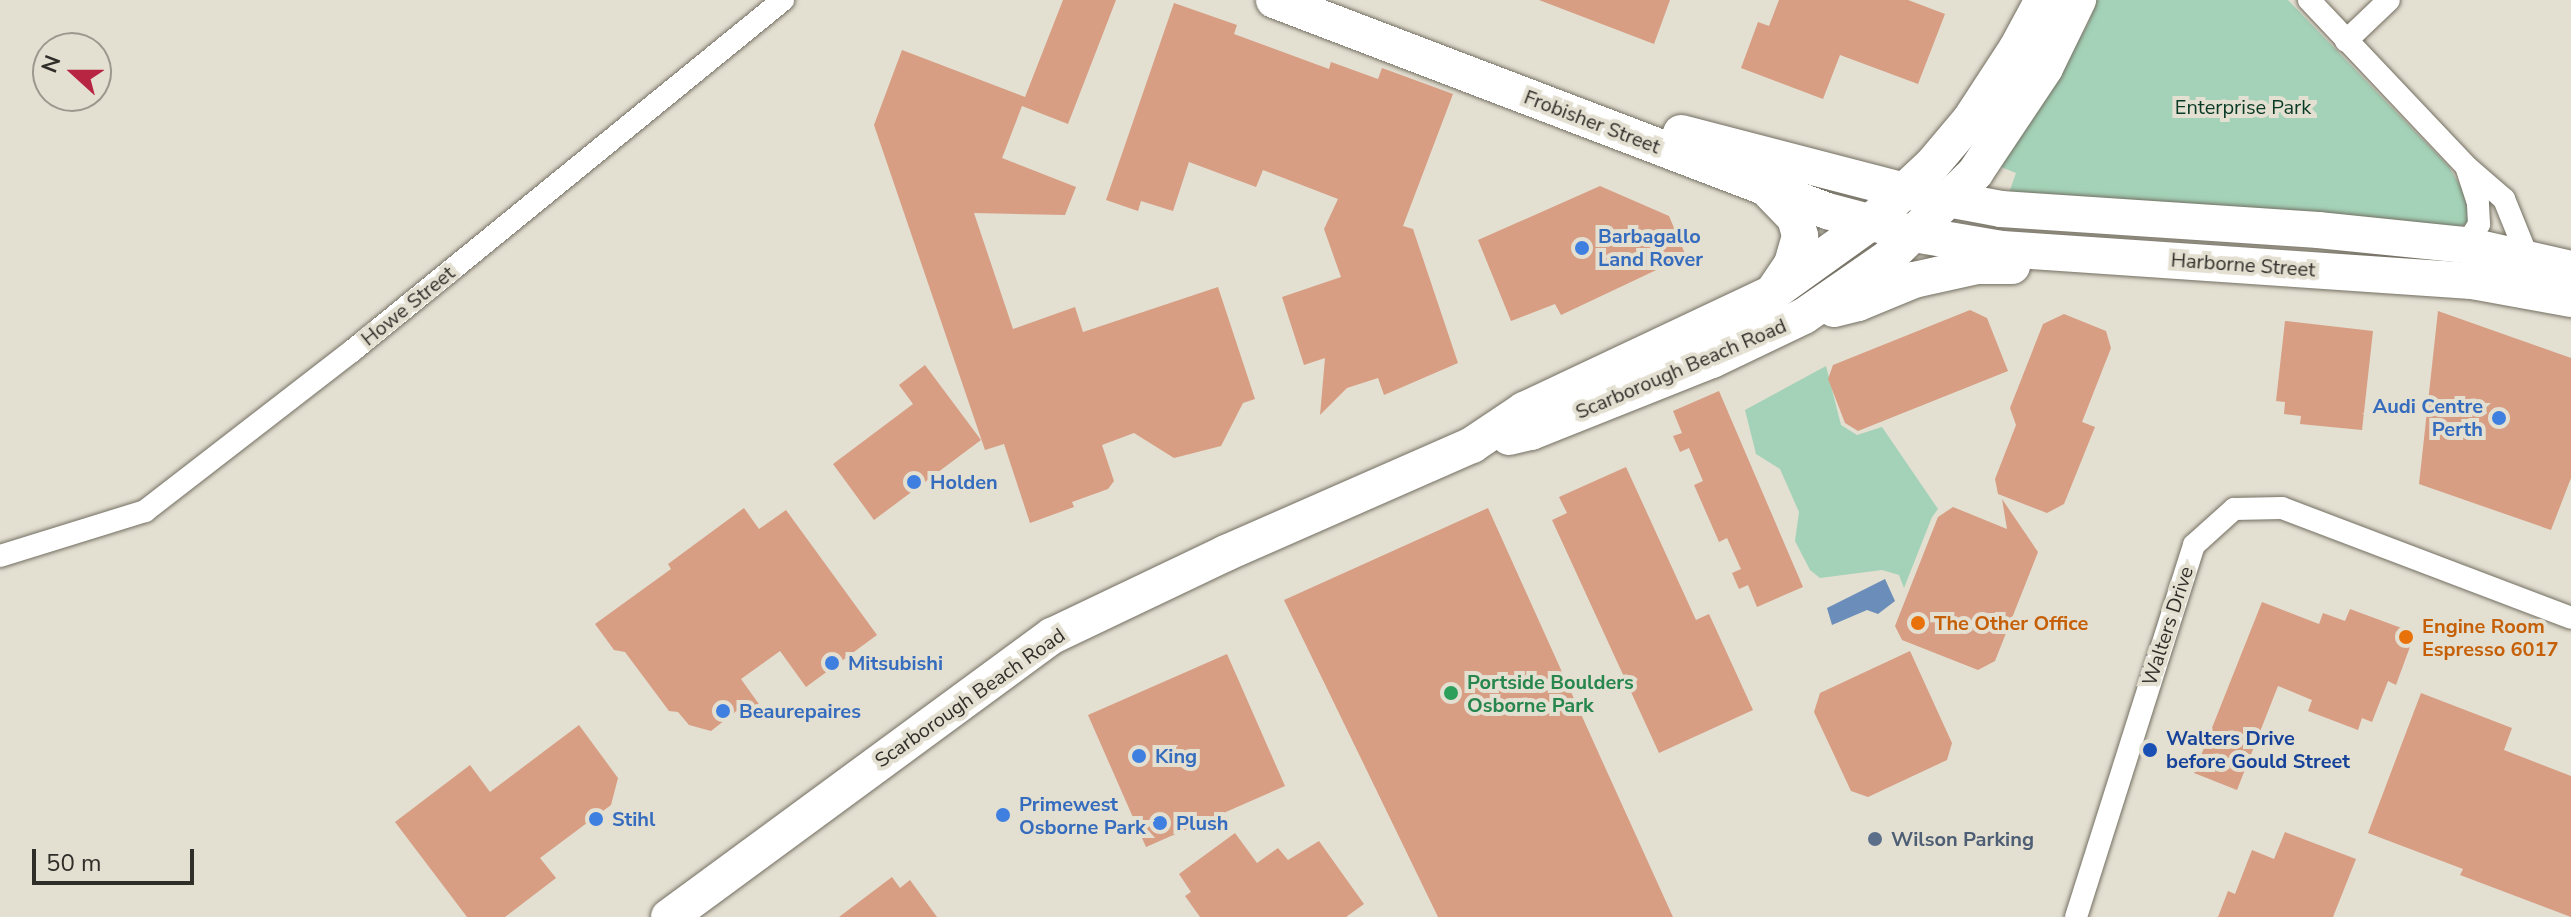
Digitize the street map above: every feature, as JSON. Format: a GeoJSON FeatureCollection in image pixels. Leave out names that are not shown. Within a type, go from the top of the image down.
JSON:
{"type":"FeatureCollection","features":[{"type":"Feature","properties":{"kind":"main road","name":"Frobisher Street"},"geometry":{"type":"LineString","coordinates":[[1274,0],[1767,189],[1914,234]]}},
{"type":"Feature","properties":{"kind":"main road","name":"Frobisher Street"},"geometry":{"type":"LineString","coordinates":[[1341,0],[1675,131],[1949,200]]}},
{"type":"Feature","properties":{"kind":"main road","name":"Scarborough Beach Road"},"geometry":{"type":"LineString","coordinates":[[1472,445],[1524,410],[1771,294],[1870,223],[1905,191],[1970,120],[2017,48],[2043,0]]}},
{"type":"Feature","properties":{"kind":"main road","name":"Scarborough Beach Road"},"geometry":{"type":"LineString","coordinates":[[669,917],[1052,636],[1213,559],[1472,445],[1545,427],[1712,360],[1804,316],[1888,258],[1975,173],[2045,68],[2078,0]]}},
{"type":"Feature","properties":{"kind":"main road"},"geometry":{"type":"LineString","coordinates":[[1767,189],[1795,218],[1800,236],[1792,264],[1771,294]]}},
{"type":"Feature","properties":{"kind":"main road","name":"Harborne Street"},"geometry":{"type":"LineString","coordinates":[[1949,200],[2036,212],[2318,230],[2466,245],[2571,269]]}},
{"type":"Feature","properties":{"kind":"main road","name":"Harborne Street"},"geometry":{"type":"LineString","coordinates":[[1914,234],[1988,247],[2059,254],[2472,281],[2571,299]]}},
{"type":"Feature","properties":{"kind":"main road"},"geometry":{"type":"LineString","coordinates":[[1804,316],[1858,303],[1914,280],[1977,266],[2030,266],[2059,254]]}},
{"type":"Feature","properties":{"kind":"street","name":"Howe Street"},"geometry":{"type":"LineString","coordinates":[[0,556],[145,511],[352,351],[783,0]]}},
{"type":"Feature","properties":{"kind":"street"},"geometry":{"type":"LineString","coordinates":[[2309,0],[2467,167],[2504,199],[2528,258]]}},
{"type":"Feature","properties":{"kind":"street"},"geometry":{"type":"LineString","coordinates":[[2346,41],[2389,0]]}},
{"type":"Feature","properties":{"kind":"street"},"geometry":{"type":"LineString","coordinates":[[2466,245],[2479,224],[2478,203],[2467,167]]}},
{"type":"Feature","properties":{"kind":"street","name":"Walters Drive"},"geometry":{"type":"LineString","coordinates":[[2076,917],[2194,545],[2234,509],[2282,508],[2571,618]]}},
{"type":"Feature","properties":{"kind":"green space","name":"Enterprise Park"},"geometry":{"type":"Polygon","coordinates":[[[2097,0],[2288,0],[2449,167],[2469,201],[2470,221],[2454,230],[2009,193],[2016,173],[2001,167],[2087,26],[2097,0]]]}},
{"type":"Feature","properties":{"kind":"green space"},"geometry":{"type":"Polygon","coordinates":[[[1826,366],[1841,425],[1857,435],[1882,427],[1938,509],[1904,588],[1899,575],[1882,570],[1820,578],[1810,570],[1795,541],[1799,512],[1780,469],[1756,454],[1745,410],[1826,366]]]}},
{"type":"Feature","properties":{"kind":"water"},"geometry":{"type":"Polygon","coordinates":[[[1885,579],[1895,601],[1878,614],[1867,610],[1832,625],[1827,608],[1885,579]]]}},
{"type":"Feature","properties":{"kind":"building"},"geometry":{"type":"Polygon","coordinates":[[[1063,0],[1116,0],[1068,124],[1022,106],[1002,158],[1076,187],[1065,215],[974,213],[1013,329],[1075,307],[1083,332],[1218,287],[1255,399],[1243,403],[1221,446],[1174,458],[1134,433],[1102,445],[1114,481],[1108,489],[1072,502],[1074,507],[1030,523],[1004,444],[985,450],[874,125],[902,50],[1025,97],[1063,0]]]}},
{"type":"Feature","properties":{"kind":"building"},"geometry":{"type":"Polygon","coordinates":[[[1539,0],[1670,0],[1654,44],[1539,0]]]}},
{"type":"Feature","properties":{"kind":"building"},"geometry":{"type":"Polygon","coordinates":[[[1779,0],[1908,0],[1945,14],[1918,84],[1840,55],[1823,99],[1741,68],[1758,22],[1769,26],[1779,0]]]}},
{"type":"Feature","properties":{"kind":"building"},"geometry":{"type":"Polygon","coordinates":[[[1174,3],[1237,25],[1234,34],[1329,69],[1331,62],[1378,79],[1382,68],[1453,94],[1403,226],[1413,229],[1458,363],[1384,395],[1378,378],[1347,388],[1320,415],[1325,358],[1304,365],[1282,297],[1341,277],[1324,229],[1338,199],[1263,170],[1256,187],[1189,162],[1173,211],[1141,201],[1138,211],[1106,200],[1174,3]]]}},
{"type":"Feature","properties":{"kind":"building","name":"Barbagallo Land Rover"},"geometry":{"type":"Polygon","coordinates":[[[1600,186],[1669,216],[1686,256],[1561,315],[1555,304],[1511,321],[1478,240],[1600,186]]]}},
{"type":"Feature","properties":{"kind":"building"},"geometry":{"type":"Polygon","coordinates":[[[1970,310],[1987,318],[2008,371],[1858,431],[1845,423],[1828,379],[1833,365],[1970,310]]]}},
{"type":"Feature","properties":{"kind":"building","name":"Audi Centre Perth"},"geometry":{"type":"Polygon","coordinates":[[[2438,311],[2571,358],[2571,478],[2551,530],[2419,484],[2438,311]]]}},
{"type":"Feature","properties":{"kind":"building"},"geometry":{"type":"Polygon","coordinates":[[[2064,314],[2106,331],[2111,348],[2082,422],[2095,427],[2064,504],[2047,513],[1998,494],[1995,479],[2016,425],[2010,408],[2043,324],[2064,314]]]}},
{"type":"Feature","properties":{"kind":"building"},"geometry":{"type":"Polygon","coordinates":[[[2285,321],[2373,331],[2362,430],[2300,424],[2301,416],[2284,414],[2285,402],[2276,401],[2285,321]]]}},
{"type":"Feature","properties":{"kind":"building"},"geometry":{"type":"Polygon","coordinates":[[[925,365],[981,440],[874,520],[833,464],[913,404],[899,385],[925,365]]]}},
{"type":"Feature","properties":{"kind":"building"},"geometry":{"type":"Polygon","coordinates":[[[1719,391],[1803,587],[1757,607],[1748,585],[1739,589],[1732,573],[1741,569],[1727,538],[1719,542],[1694,485],[1703,481],[1689,448],[1680,452],[1673,436],[1682,433],[1673,411],[1719,391]]]}},
{"type":"Feature","properties":{"kind":"building"},"geometry":{"type":"Polygon","coordinates":[[[1626,467],[1696,620],[1709,614],[1753,710],[1659,753],[1552,520],[1567,513],[1559,497],[1626,467]]]}},
{"type":"Feature","properties":{"kind":"building"},"geometry":{"type":"Polygon","coordinates":[[[2002,499],[2038,552],[1995,661],[1978,670],[1902,640],[1895,626],[1938,517],[1953,507],[2007,529],[2002,499]]]}},
{"type":"Feature","properties":{"kind":"building"},"geometry":{"type":"Polygon","coordinates":[[[744,508],[759,529],[786,510],[877,635],[806,687],[780,651],[741,679],[761,707],[744,705],[711,731],[689,725],[678,712],[669,711],[625,652],[614,650],[595,624],[671,569],[668,564],[744,508]]]}},
{"type":"Feature","properties":{"kind":"building","name":"Portside Boulders Osborne Park"},"geometry":{"type":"Polygon","coordinates":[[[1488,508],[1673,917],[1438,917],[1284,600],[1488,508]]]}},
{"type":"Feature","properties":{"kind":"building"},"geometry":{"type":"Polygon","coordinates":[[[2262,602],[2319,624],[2323,613],[2345,621],[2350,609],[2415,633],[2396,685],[2388,681],[2372,722],[2362,718],[2358,730],[2308,711],[2312,700],[2278,686],[2237,790],[2194,773],[2262,602]]]}},
{"type":"Feature","properties":{"kind":"building"},"geometry":{"type":"Polygon","coordinates":[[[1910,651],[1952,743],[1947,760],[1868,797],[1851,791],[1814,712],[1820,693],[1910,651]]]}},
{"type":"Feature","properties":{"kind":"building"},"geometry":{"type":"Polygon","coordinates":[[[1227,654],[1285,786],[1146,847],[1088,715],[1227,654]]]}},
{"type":"Feature","properties":{"kind":"building"},"geometry":{"type":"Polygon","coordinates":[[[2421,693],[2512,728],[2504,750],[2571,776],[2571,917],[2460,875],[2463,869],[2368,833],[2421,693]]]}},
{"type":"Feature","properties":{"kind":"building"},"geometry":{"type":"Polygon","coordinates":[[[579,725],[618,778],[611,805],[540,858],[556,878],[505,917],[467,917],[395,822],[470,765],[490,792],[579,725]]]}},
{"type":"Feature","properties":{"kind":"building"},"geometry":{"type":"Polygon","coordinates":[[[2285,832],[2356,859],[2333,917],[2218,917],[2228,891],[2235,894],[2252,850],[2274,859],[2285,832]]]}},
{"type":"Feature","properties":{"kind":"building"},"geometry":{"type":"Polygon","coordinates":[[[1235,833],[1257,863],[1278,848],[1288,860],[1319,841],[1364,904],[1346,917],[1200,917],[1185,896],[1191,892],[1179,874],[1235,833]]]}},
{"type":"Feature","properties":{"kind":"building"},"geometry":{"type":"Polygon","coordinates":[[[892,877],[900,888],[910,880],[937,917],[839,917],[892,877]]]}},
{"type":"Feature","properties":{"kind":"place","name":"Barbagallo Land Rover"},"geometry":{"type":"Point","coordinates":[1582,248]}},
{"type":"Feature","properties":{"kind":"place","name":"Audi Centre Perth"},"geometry":{"type":"Point","coordinates":[2499,418]}},
{"type":"Feature","properties":{"kind":"place","name":"Holden"},"geometry":{"type":"Point","coordinates":[914,482]}},
{"type":"Feature","properties":{"kind":"place","name":"The Other Office"},"geometry":{"type":"Point","coordinates":[1918,623]}},
{"type":"Feature","properties":{"kind":"place","name":"Engine Room Espresso 6017"},"geometry":{"type":"Point","coordinates":[2406,637]}},
{"type":"Feature","properties":{"kind":"place","name":"Mitsubishi"},"geometry":{"type":"Point","coordinates":[832,663]}},
{"type":"Feature","properties":{"kind":"place","name":"Portside Boulders Osborne Park"},"geometry":{"type":"Point","coordinates":[1451,693]}},
{"type":"Feature","properties":{"kind":"place","name":"Beaurepaires"},"geometry":{"type":"Point","coordinates":[723,711]}},
{"type":"Feature","properties":{"kind":"place","name":"Walters Drive before Gould Street"},"geometry":{"type":"Point","coordinates":[2150,750]}},
{"type":"Feature","properties":{"kind":"place","name":"King"},"geometry":{"type":"Point","coordinates":[1139,756]}},
{"type":"Feature","properties":{"kind":"place","name":"Primewest Osborne Park"},"geometry":{"type":"Point","coordinates":[1003,815]}},
{"type":"Feature","properties":{"kind":"place","name":"Stihl"},"geometry":{"type":"Point","coordinates":[596,819]}},
{"type":"Feature","properties":{"kind":"place","name":"Plush"},"geometry":{"type":"Point","coordinates":[1160,823]}},
{"type":"Feature","properties":{"kind":"place","name":"Wilson Parking"},"geometry":{"type":"Point","coordinates":[1875,839]}}]}
